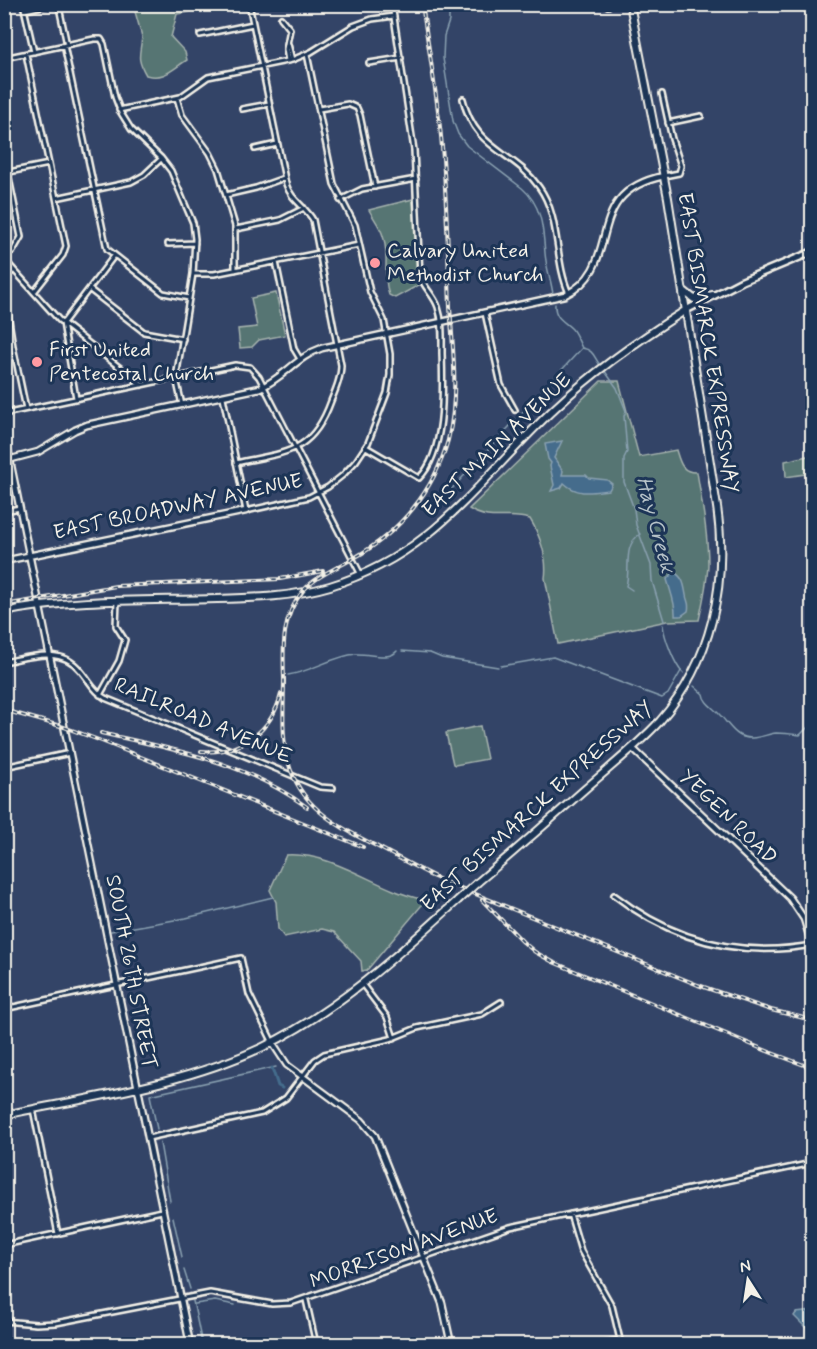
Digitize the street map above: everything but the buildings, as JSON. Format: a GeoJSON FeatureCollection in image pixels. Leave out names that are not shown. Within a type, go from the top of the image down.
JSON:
{"type":"FeatureCollection","features":[{"type":"Feature","properties":{"kind":"main road","name":"EAST BISMARCK EXPRESSWAY"},"geometry":{"type":"LineString","coordinates":[[4,1115],[137,1087],[212,1068],[272,1042],[322,1013],[362,984],[632,748],[669,710],[693,672],[708,638],[719,590],[721,559],[719,524],[664,176],[630,4]]}},
{"type":"Feature","properties":{"kind":"main road","name":"EAST MAIN AVENUE"},"geometry":{"type":"LineString","coordinates":[[4,612],[71,602],[279,596],[318,589],[361,575],[400,555],[442,525],[533,429],[575,390],[619,355],[686,310],[713,295],[752,276],[813,252]]}},
{"type":"Feature","properties":{"kind":"main road"},"geometry":{"type":"LineString","coordinates":[[682,288],[689,297],[694,299],[713,295]]}},
{"type":"Feature","properties":{"kind":"street"},"geometry":{"type":"LineString","coordinates":[[24,4],[34,52]]}},
{"type":"Feature","properties":{"kind":"street"},"geometry":{"type":"LineString","coordinates":[[236,463],[296,448],[312,436],[325,417],[341,372],[338,344],[313,220],[290,195],[284,178],[249,4]]}},
{"type":"Feature","properties":{"kind":"street"},"geometry":{"type":"LineString","coordinates":[[366,447],[419,478],[432,456],[442,416],[441,322],[436,301],[421,278],[411,126],[392,4]]}},
{"type":"Feature","properties":{"kind":"street"},"geometry":{"type":"LineString","coordinates":[[25,10],[55,5],[106,247],[114,256],[163,293],[189,298]]}},
{"type":"Feature","properties":{"kind":"street"},"geometry":{"type":"LineString","coordinates":[[119,110],[177,98],[208,77],[290,61],[307,54],[353,26],[372,19],[394,16]]}},
{"type":"Feature","properties":{"kind":"street"},"geometry":{"type":"LineString","coordinates":[[281,18],[290,29],[286,49],[290,61]]}},
{"type":"Feature","properties":{"kind":"street"},"geometry":{"type":"LineString","coordinates":[[200,35],[253,24]]}},
{"type":"Feature","properties":{"kind":"street"},"geometry":{"type":"LineString","coordinates":[[4,58],[101,39],[119,110],[129,126],[161,158],[175,177],[194,227],[195,243],[193,274],[176,378],[182,405]]}},
{"type":"Feature","properties":{"kind":"street"},"geometry":{"type":"LineString","coordinates":[[26,53],[66,243],[65,250],[34,292]]}},
{"type":"Feature","properties":{"kind":"street","name":"EAST BROADWAY AVENUE"},"geometry":{"type":"LineString","coordinates":[[4,561],[296,501],[319,492],[343,475],[366,447],[390,382],[391,358],[382,314],[370,292],[355,225],[340,200],[333,180],[307,54]]}},
{"type":"Feature","properties":{"kind":"street"},"geometry":{"type":"LineString","coordinates":[[369,63],[401,58]]}},
{"type":"Feature","properties":{"kind":"street"},"geometry":{"type":"LineString","coordinates":[[8,460],[38,452],[87,425],[264,386],[300,359],[318,349],[555,298],[569,293],[583,283],[594,268],[608,219],[619,198],[637,184],[679,173],[681,167],[662,94]]}},
{"type":"Feature","properties":{"kind":"street"},"geometry":{"type":"LineString","coordinates":[[177,98],[182,115],[215,161],[236,230],[235,270]]}},
{"type":"Feature","properties":{"kind":"street"},"geometry":{"type":"LineString","coordinates":[[463,99],[470,120],[479,135],[527,173],[544,194],[551,211],[569,293]]}},
{"type":"Feature","properties":{"kind":"street"},"geometry":{"type":"LineString","coordinates":[[242,109],[269,104]]}},
{"type":"Feature","properties":{"kind":"street"},"geometry":{"type":"LineString","coordinates":[[318,110],[348,104],[357,108],[375,187]]}},
{"type":"Feature","properties":{"kind":"street"},"geometry":{"type":"LineString","coordinates":[[668,123],[701,116]]}},
{"type":"Feature","properties":{"kind":"street"},"geometry":{"type":"LineString","coordinates":[[255,148],[277,144]]}},
{"type":"Feature","properties":{"kind":"street"},"geometry":{"type":"LineString","coordinates":[[56,198],[135,180],[148,172],[161,158]]}},
{"type":"Feature","properties":{"kind":"street"},"geometry":{"type":"LineString","coordinates":[[49,164],[6,173],[21,239],[13,251],[4,256],[63,323],[142,385]]}},
{"type":"Feature","properties":{"kind":"street"},"geometry":{"type":"LineString","coordinates":[[226,195],[259,188],[284,178]]}},
{"type":"Feature","properties":{"kind":"street"},"geometry":{"type":"LineString","coordinates":[[340,200],[358,190],[416,179]]}},
{"type":"Feature","properties":{"kind":"street"},"geometry":{"type":"LineString","coordinates":[[236,230],[280,220],[304,208]]}},
{"type":"Feature","properties":{"kind":"street"},"geometry":{"type":"LineString","coordinates":[[168,244],[195,243]]}},
{"type":"Feature","properties":{"kind":"street"},"geometry":{"type":"LineString","coordinates":[[193,274],[207,275],[360,245]]}},
{"type":"Feature","properties":{"kind":"street"},"geometry":{"type":"LineString","coordinates":[[76,399],[63,323],[114,256]]}},
{"type":"Feature","properties":{"kind":"street"},"geometry":{"type":"LineString","coordinates":[[276,262],[294,349],[300,359]]}},
{"type":"Feature","properties":{"kind":"street"},"geometry":{"type":"LineString","coordinates":[[4,278],[14,270]]}},
{"type":"Feature","properties":{"kind":"street"},"geometry":{"type":"LineString","coordinates":[[4,288],[26,409]]}},
{"type":"Feature","properties":{"kind":"street"},"geometry":{"type":"LineString","coordinates":[[89,289],[144,332],[183,339]]}},
{"type":"Feature","properties":{"kind":"street"},"geometry":{"type":"LineString","coordinates":[[485,313],[501,385],[515,410]]}},
{"type":"Feature","properties":{"kind":"street"},"geometry":{"type":"LineString","coordinates":[[4,414],[242,365],[250,367],[256,371],[361,575]]}},
{"type":"Feature","properties":{"kind":"street"},"geometry":{"type":"LineString","coordinates":[[223,396],[246,511]]}},
{"type":"Feature","properties":{"kind":"street","name":"SOUTH 26TH STREET"},"geometry":{"type":"LineString","coordinates":[[4,431],[8,460],[30,556],[190,1344]]}},
{"type":"Feature","properties":{"kind":"street"},"geometry":{"type":"LineString","coordinates":[[4,511],[20,508]]}},
{"type":"Feature","properties":{"kind":"street"},"geometry":{"type":"LineString","coordinates":[[100,695],[119,661],[125,640],[116,626],[117,601]]}},
{"type":"Feature","properties":{"kind":"street"},"geometry":{"type":"LineString","coordinates":[[4,662],[50,654]]}},
{"type":"Feature","properties":{"kind":"street","name":"RAILROAD AVENUE"},"geometry":{"type":"LineString","coordinates":[[50,654],[74,663],[100,695],[320,787],[333,788]]}},
{"type":"Feature","properties":{"kind":"street","name":"YEGEN ROAD"},"geometry":{"type":"LineString","coordinates":[[632,748],[790,898],[804,919],[813,945]]}},
{"type":"Feature","properties":{"kind":"street"},"geometry":{"type":"LineString","coordinates":[[4,767],[70,753]]}},
{"type":"Feature","properties":{"kind":"street"},"geometry":{"type":"LineString","coordinates":[[614,895],[662,926],[685,936],[715,944],[760,950],[813,945]]}},
{"type":"Feature","properties":{"kind":"street"},"geometry":{"type":"LineString","coordinates":[[4,1009],[241,958],[251,998],[285,1063],[361,1120],[373,1133],[443,1307],[451,1344]]}},
{"type":"Feature","properties":{"kind":"street"},"geometry":{"type":"LineString","coordinates":[[362,984],[387,1017],[394,1038]]}},
{"type":"Feature","properties":{"kind":"street"},"geometry":{"type":"LineString","coordinates":[[148,1138],[264,1112],[284,1100],[315,1060],[326,1053],[394,1038],[417,1028],[482,1014],[501,1002]]}},
{"type":"Feature","properties":{"kind":"street"},"geometry":{"type":"LineString","coordinates":[[33,1109],[58,1234]]}},
{"type":"Feature","properties":{"kind":"street","name":"MORRISON AVENUE"},"geometry":{"type":"LineString","coordinates":[[5,1322],[56,1323],[216,1293],[278,1304],[306,1299],[490,1233],[813,1163]]}},
{"type":"Feature","properties":{"kind":"street"},"geometry":{"type":"LineString","coordinates":[[4,1245],[162,1211]]}},
{"type":"Feature","properties":{"kind":"street"},"geometry":{"type":"LineString","coordinates":[[570,1214],[581,1251],[612,1306],[621,1342],[598,1344]]}},
{"type":"Feature","properties":{"kind":"street"},"geometry":{"type":"LineString","coordinates":[[306,1299],[316,1344]]}},
{"type":"Feature","properties":{"kind":"street"},"geometry":{"type":"LineString","coordinates":[[4,1300],[5,1322]]}},
{"type":"Feature","properties":{"kind":"green space"},"geometry":{"type":"Polygon","coordinates":[[[189,4],[191,7],[189,12],[177,14],[171,37],[185,52],[187,60],[163,75],[146,75],[140,60],[142,37],[133,5],[189,4]]]}},
{"type":"Feature","properties":{"kind":"green space"},"geometry":{"type":"Polygon","coordinates":[[[413,199],[420,264],[419,285],[395,298],[389,295],[387,288],[386,251],[383,236],[369,210],[413,199]]]}},
{"type":"Feature","properties":{"kind":"green space"},"geometry":{"type":"Polygon","coordinates":[[[276,293],[285,335],[259,340],[252,347],[240,348],[238,329],[257,327],[251,298],[276,293]]]}},
{"type":"Feature","properties":{"kind":"green space"},"geometry":{"type":"Polygon","coordinates":[[[601,381],[619,381],[639,457],[676,450],[680,463],[685,469],[697,472],[707,542],[706,586],[699,620],[667,621],[558,644],[545,578],[544,555],[537,532],[530,519],[485,515],[469,509],[601,381]]]}},
{"type":"Feature","properties":{"kind":"green space"},"geometry":{"type":"Polygon","coordinates":[[[812,455],[812,473],[786,477],[785,461],[812,455]]]}},
{"type":"Feature","properties":{"kind":"green space"},"geometry":{"type":"Polygon","coordinates":[[[480,726],[487,759],[453,764],[446,733],[480,726]]]}},
{"type":"Feature","properties":{"kind":"green space"},"geometry":{"type":"Polygon","coordinates":[[[286,855],[321,859],[338,865],[404,894],[421,899],[422,905],[367,970],[362,971],[361,961],[334,932],[322,929],[284,937],[278,929],[276,902],[270,890],[286,855]]]}},
{"type":"Feature","properties":{"kind":"water"},"geometry":{"type":"Polygon","coordinates":[[[562,441],[554,458],[563,471],[562,475],[586,475],[589,478],[607,480],[612,484],[609,490],[580,491],[564,483],[561,488],[551,491],[554,485],[545,444],[562,441]]]}},
{"type":"Feature","properties":{"kind":"water"},"geometry":{"type":"Polygon","coordinates":[[[674,572],[683,582],[689,604],[688,611],[681,616],[675,616],[674,602],[667,579],[674,572]]]}},
{"type":"Feature","properties":{"kind":"water"},"geometry":{"type":"Polygon","coordinates":[[[812,1311],[812,1334],[794,1316],[796,1313],[812,1311]]]}},
{"type":"Feature","properties":{"kind":"waterway","name":"Hay Creek"},"geometry":{"type":"LineString","coordinates":[[449,4],[449,21],[444,36],[443,58],[453,121],[458,134],[467,146],[522,188],[534,202],[542,226],[553,294]]}},
{"type":"Feature","properties":{"kind":"waterway","name":"Hay Creek"},"geometry":{"type":"LineString","coordinates":[[555,304],[558,316],[572,329],[582,348],[591,352],[600,365]]}},
{"type":"Feature","properties":{"kind":"waterway"},"geometry":{"type":"LineString","coordinates":[[448,493],[582,348]]}},
{"type":"Feature","properties":{"kind":"waterway","name":"Hay Creek"},"geometry":{"type":"LineString","coordinates":[[604,370],[617,388],[626,411],[624,416],[627,452],[624,458],[624,482],[634,509],[636,525],[651,565],[652,581],[664,621]]}},
{"type":"Feature","properties":{"kind":"waterway"},"geometry":{"type":"LineString","coordinates":[[632,590],[626,586],[629,551],[634,539],[640,534]]}},
{"type":"Feature","properties":{"kind":"waterway","name":"Hay Creek"},"geometry":{"type":"LineString","coordinates":[[663,625],[670,651],[683,673]]}},
{"type":"Feature","properties":{"kind":"waterway"},"geometry":{"type":"LineString","coordinates":[[288,675],[347,655],[389,656],[397,651]]}},
{"type":"Feature","properties":{"kind":"waterway"},"geometry":{"type":"LineString","coordinates":[[402,651],[430,653],[442,658],[498,667]]}},
{"type":"Feature","properties":{"kind":"waterway"},"geometry":{"type":"LineString","coordinates":[[501,666],[553,657],[662,698],[668,694],[681,671]]}},
{"type":"Feature","properties":{"kind":"waterway","name":"Hay Creek"},"geometry":{"type":"LineString","coordinates":[[694,686],[734,731],[744,737],[753,738],[776,733],[800,735],[809,726],[812,727]]}},
{"type":"Feature","properties":{"kind":"waterway"},"geometry":{"type":"LineString","coordinates":[[111,931],[186,918],[273,897]]}},
{"type":"Feature","properties":{"kind":"waterway"},"geometry":{"type":"LineString","coordinates":[[157,1129],[150,1095],[276,1067]]}},
{"type":"Feature","properties":{"kind":"waterway"},"geometry":{"type":"LineString","coordinates":[[272,1068],[278,1086],[282,1088]]}},
{"type":"Feature","properties":{"kind":"waterway"},"geometry":{"type":"LineString","coordinates":[[160,1143],[170,1201]]}},
{"type":"Feature","properties":{"kind":"waterway"},"geometry":{"type":"LineString","coordinates":[[173,1217],[182,1257]]}},
{"type":"Feature","properties":{"kind":"waterway"},"geometry":{"type":"LineString","coordinates":[[184,1270],[190,1289]]}},
{"type":"Feature","properties":{"kind":"waterway"},"geometry":{"type":"LineString","coordinates":[[193,1301],[202,1344]]}},
{"type":"Feature","properties":{"kind":"waterway"},"geometry":{"type":"LineString","coordinates":[[195,1304],[215,1301],[235,1305]]}},
{"type":"Feature","properties":{"kind":"railway"},"geometry":{"type":"LineString","coordinates":[[422,4],[444,167],[454,373],[453,407],[448,440],[434,476],[424,493],[400,523],[371,548],[314,581],[296,601],[285,633],[283,720],[288,761],[294,777],[311,803],[335,823],[437,878]]}},
{"type":"Feature","properties":{"kind":"railway"},"geometry":{"type":"LineString","coordinates":[[4,605],[116,586],[280,579],[323,571]]}},
{"type":"Feature","properties":{"kind":"railway"},"geometry":{"type":"LineString","coordinates":[[201,751],[228,749],[252,738],[270,719],[281,694]]}},
{"type":"Feature","properties":{"kind":"railway"},"geometry":{"type":"LineString","coordinates":[[4,710],[64,727],[104,742],[363,847]]}},
{"type":"Feature","properties":{"kind":"railway"},"geometry":{"type":"LineString","coordinates":[[101,733],[208,759],[258,778],[307,807]]}},
{"type":"Feature","properties":{"kind":"railway"},"geometry":{"type":"LineString","coordinates":[[429,875],[698,985],[771,1010],[812,1020]]}},
{"type":"Feature","properties":{"kind":"railway"},"geometry":{"type":"LineString","coordinates":[[482,900],[523,942],[553,962],[812,1068]]}},
{"type":"Feature","properties":{"kind":"place","name":"Calvary United Methodist Church"},"geometry":{"type":"Point","coordinates":[375,263]}},
{"type":"Feature","properties":{"kind":"place","name":"First United Pentecostal Church"},"geometry":{"type":"Point","coordinates":[37,362]}}]}
